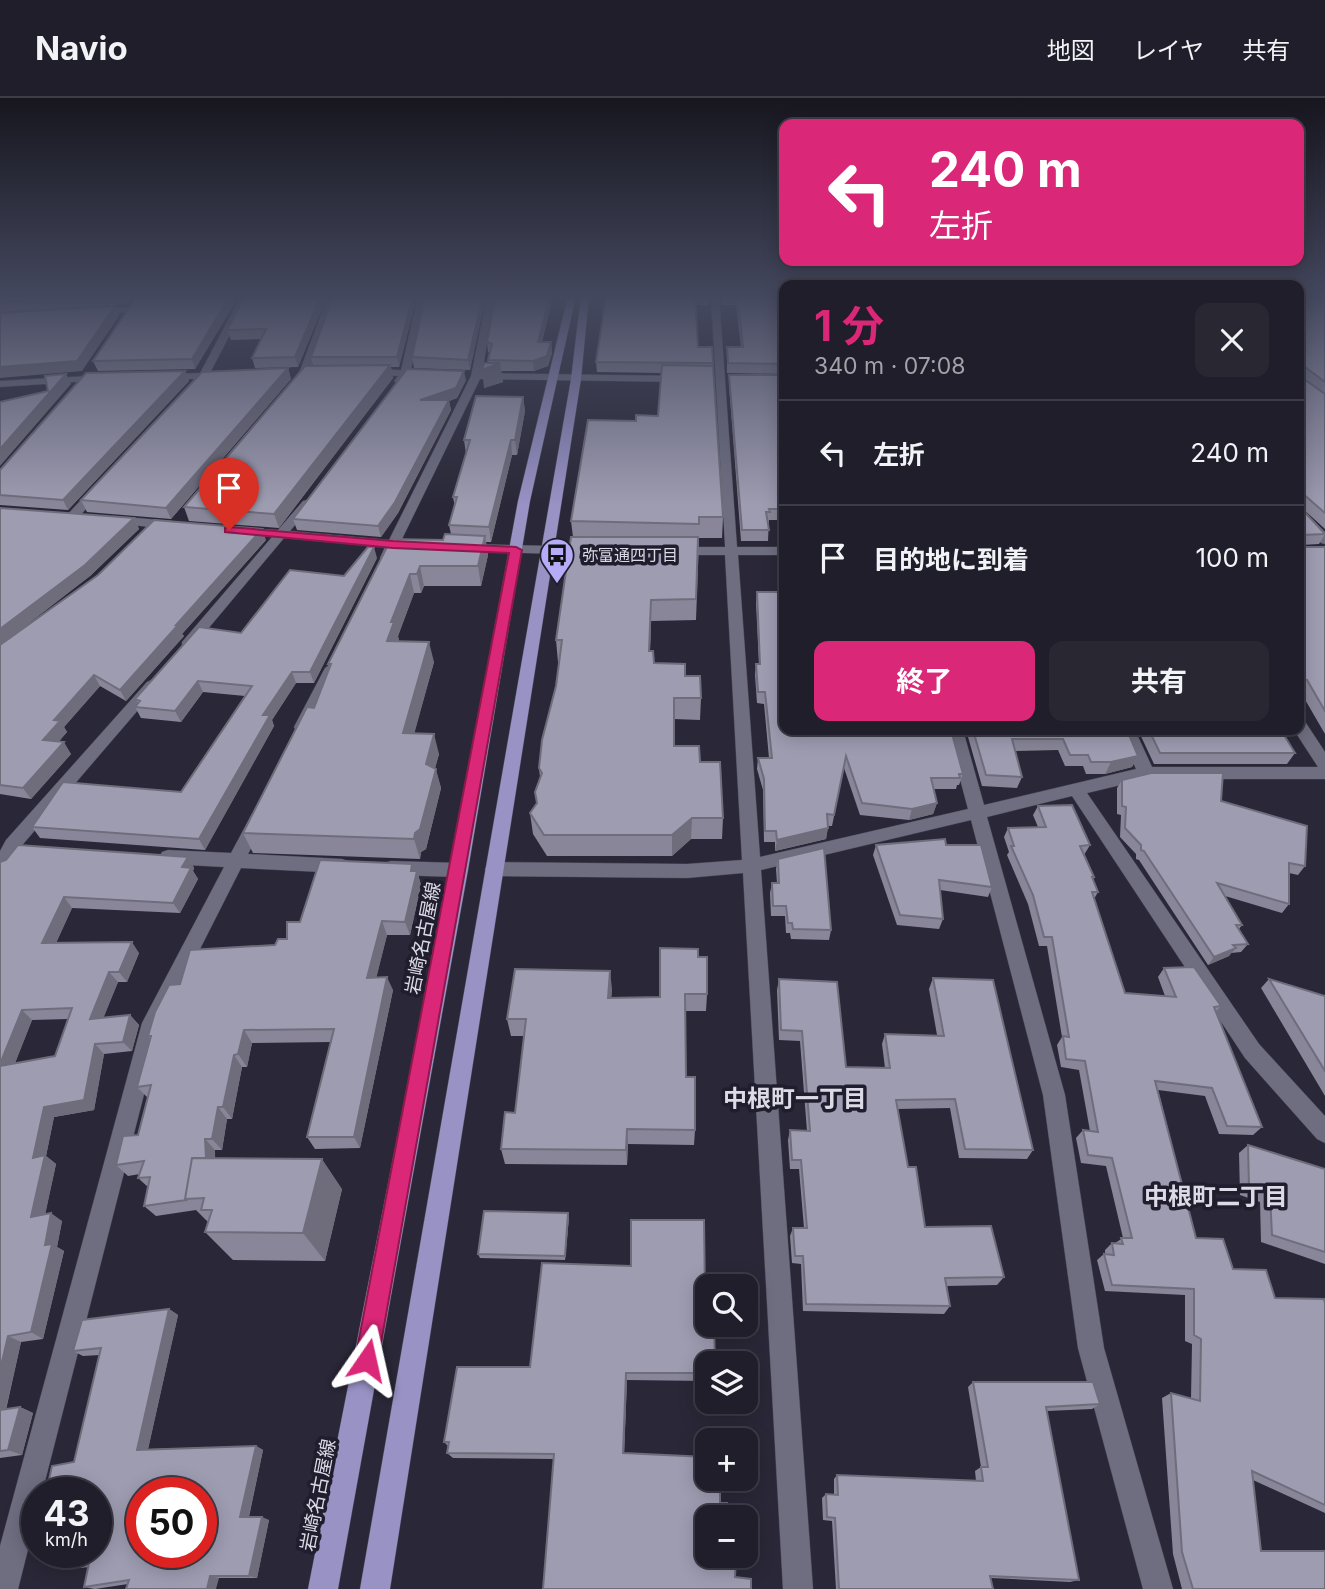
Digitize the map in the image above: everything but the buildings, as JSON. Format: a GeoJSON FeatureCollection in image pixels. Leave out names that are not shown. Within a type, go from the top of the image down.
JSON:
{"type":"FeatureCollection","features":[{"type":"Feature","properties":{"kind":"main road","name":"岩崎名古屋線"},"geometry":{"type":"LineString","coordinates":[[323,1589],[539,429],[557,366]]}},
{"type":"Feature","properties":{"kind":"main road"},"geometry":{"type":"LineString","coordinates":[[374,1589],[577,366]]}},
{"type":"Feature","properties":{"kind":"street"},"geometry":{"type":"LineString","coordinates":[[78,387],[94,366]]}},
{"type":"Feature","properties":{"kind":"street"},"geometry":{"type":"LineString","coordinates":[[185,397],[203,377],[209,366]]}},
{"type":"Feature","properties":{"kind":"street"},"geometry":{"type":"LineString","coordinates":[[287,394],[302,366]]}},
{"type":"Feature","properties":{"kind":"street"},"geometry":{"type":"LineString","coordinates":[[389,394],[405,373],[407,366]]}},
{"type":"Feature","properties":{"kind":"street"},"geometry":{"type":"LineString","coordinates":[[374,581],[473,366]]}},
{"type":"Feature","properties":{"kind":"street"},"geometry":{"type":"LineString","coordinates":[[719,366],[798,1589]]}},
{"type":"Feature","properties":{"kind":"street"},"geometry":{"type":"LineString","coordinates":[[359,373],[440,374]]}},
{"type":"Feature","properties":{"kind":"street"},"geometry":{"type":"LineString","coordinates":[[298,374],[318,374]]}},
{"type":"Feature","properties":{"kind":"street"},"geometry":{"type":"LineString","coordinates":[[470,375],[554,379],[694,379]]}},
{"type":"Feature","properties":{"kind":"street"},"geometry":{"type":"LineString","coordinates":[[151,377],[228,376]]}},
{"type":"Feature","properties":{"kind":"street"},"geometry":{"type":"LineString","coordinates":[[0,384],[112,377]]}},
{"type":"Feature","properties":{"kind":"street"},"geometry":{"type":"LineString","coordinates":[[110,477],[80,518],[150,528],[182,523]]}},
{"type":"Feature","properties":{"kind":"street"},"geometry":{"type":"LineString","coordinates":[[0,867],[6,845],[170,664],[283,535],[316,492]]}},
{"type":"Feature","properties":{"kind":"street"},"geometry":{"type":"LineString","coordinates":[[1304,516],[1325,540]]}},
{"type":"Feature","properties":{"kind":"street"},"geometry":{"type":"LineString","coordinates":[[229,530],[420,545]]}},
{"type":"Feature","properties":{"kind":"street"},"geometry":{"type":"LineString","coordinates":[[447,547],[600,551]]}},
{"type":"Feature","properties":{"kind":"street"},"geometry":{"type":"LineString","coordinates":[[665,551],[779,551]]}},
{"type":"Feature","properties":{"kind":"street"},"geometry":{"type":"LineString","coordinates":[[297,739],[339,654]]}},
{"type":"Feature","properties":{"kind":"street"},"geometry":{"type":"LineString","coordinates":[[1304,733],[1325,765]]}},
{"type":"Feature","properties":{"kind":"street"},"geometry":{"type":"LineString","coordinates":[[956,735],[1054,1095],[1091,1348],[1158,1589]]}},
{"type":"Feature","properties":{"kind":"street"},"geometry":{"type":"LineString","coordinates":[[1128,735],[1146,773]]}},
{"type":"Feature","properties":{"kind":"street"},"geometry":{"type":"LineString","coordinates":[[494,869],[687,871],[750,866],[1146,773],[1325,774]]}},
{"type":"Feature","properties":{"kind":"street"},"geometry":{"type":"LineString","coordinates":[[1076,790],[1252,1051],[1325,1132]]}},
{"type":"Feature","properties":{"kind":"street"},"geometry":{"type":"LineString","coordinates":[[3,1589],[152,1023],[267,800]]}},
{"type":"Feature","properties":{"kind":"street"},"geometry":{"type":"LineString","coordinates":[[6,845],[40,848]]}},
{"type":"Feature","properties":{"kind":"street"},"geometry":{"type":"LineString","coordinates":[[150,856],[459,870]]}},
{"type":"Feature","properties":{"kind":"place","name":"弥富通四丁目"},"geometry":{"type":"Point","coordinates":[557,585]}},
{"type":"Feature","properties":{"kind":"district","name":"中根町一丁目"},"geometry":{"type":"Point","coordinates":[795,1098]}},
{"type":"Feature","properties":{"kind":"district","name":"中根町二丁目"},"geometry":{"type":"Point","coordinates":[1216,1196]}},
{"type":"Feature","properties":{"kind":"route"},"geometry":{"type":"LineString","coordinates":[[229,530],[393,544],[516,550],[367,1360]]}}]}
